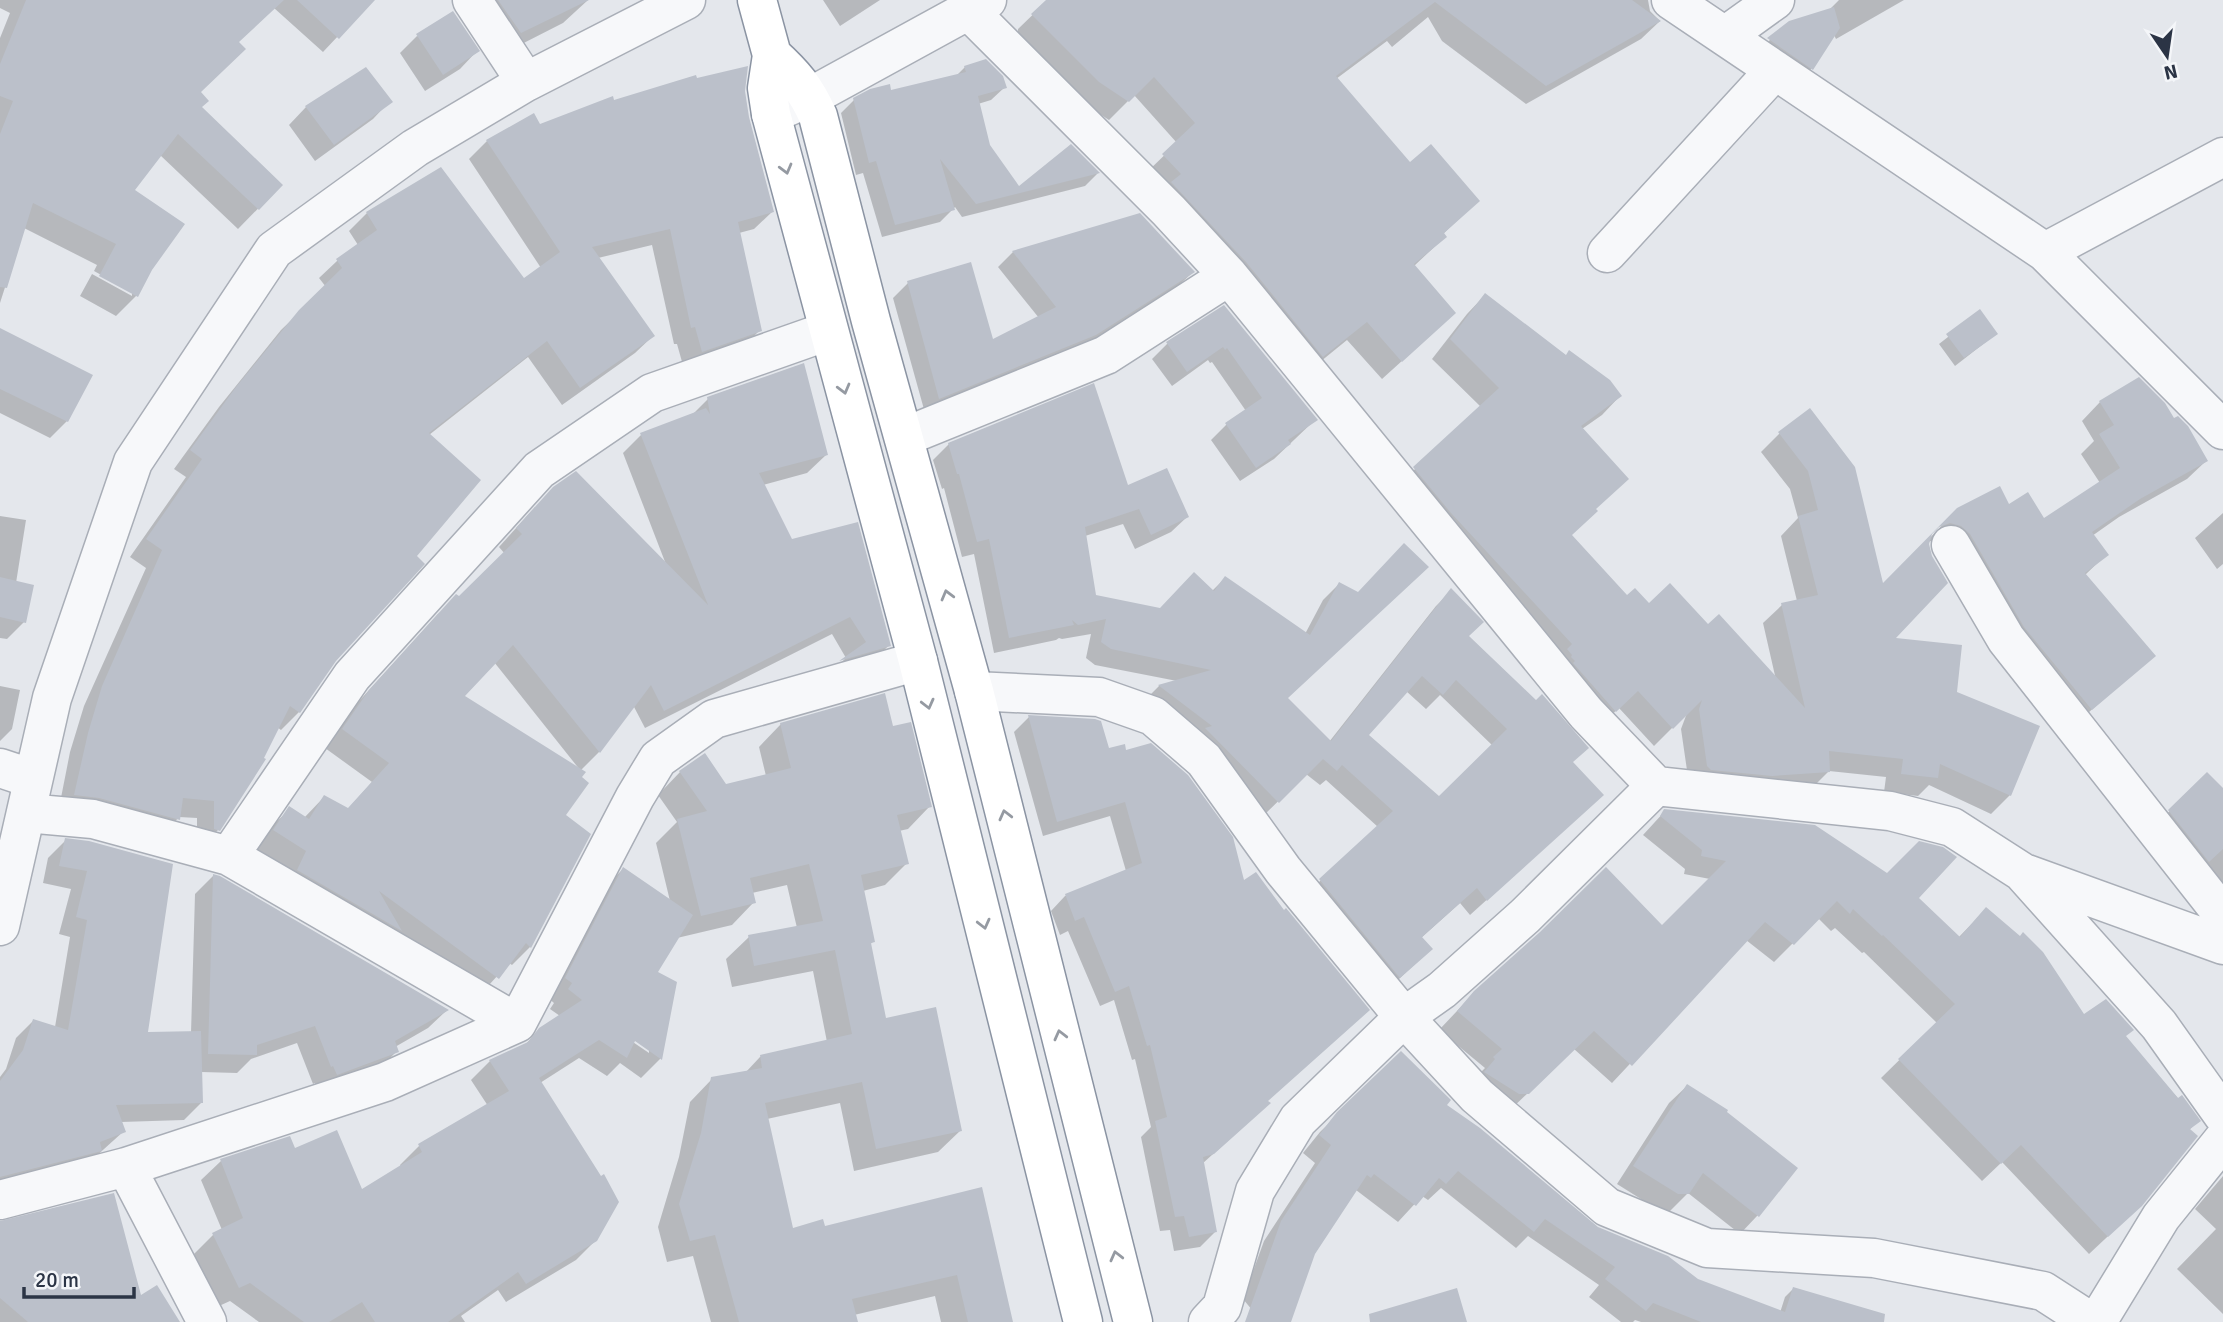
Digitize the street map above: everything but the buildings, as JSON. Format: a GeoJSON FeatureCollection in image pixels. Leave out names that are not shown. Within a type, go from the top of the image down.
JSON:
{"type":"FeatureCollection","features":[{"type":"Feature","properties":{"kind":"highway"},"geometry":{"type":"LineString","coordinates":[[757,0],[772,55],[767,88],[771,114],[918,661],[1083,1322]]}},
{"type":"Feature","properties":{"kind":"highway"},"geometry":{"type":"LineString","coordinates":[[772,55],[797,79],[810,97],[818,117],[974,691],[1133,1322]]}},
{"type":"Feature","properties":{"kind":"street"},"geometry":{"type":"LineString","coordinates":[[472,0],[526,82]]}},
{"type":"Feature","properties":{"kind":"street"},"geometry":{"type":"LineString","coordinates":[[0,926],[20,787],[133,462],[274,250],[415,148],[526,82],[686,0]]}},
{"type":"Feature","properties":{"kind":"street"},"geometry":{"type":"LineString","coordinates":[[1671,0],[2045,252],[2223,430]]}},
{"type":"Feature","properties":{"kind":"street"},"geometry":{"type":"LineString","coordinates":[[1725,36],[1774,0]]}},
{"type":"Feature","properties":{"kind":"street"},"geometry":{"type":"LineString","coordinates":[[771,114],[810,97],[978,5],[1229,276],[1586,713],[1656,786],[1890,811],[1952,827],[2022,872],[2223,945]]}},
{"type":"Feature","properties":{"kind":"street"},"geometry":{"type":"LineString","coordinates":[[1607,253],[1775,70]]}},
{"type":"Feature","properties":{"kind":"street"},"geometry":{"type":"LineString","coordinates":[[2045,252],[2223,157]]}},
{"type":"Feature","properties":{"kind":"street"},"geometry":{"type":"LineString","coordinates":[[904,437],[1106,355],[1229,276]]}},
{"type":"Feature","properties":{"kind":"street"},"geometry":{"type":"LineString","coordinates":[[229,856],[352,676],[539,470],[652,393],[828,331]]}},
{"type":"Feature","properties":{"kind":"street"},"geometry":{"type":"LineString","coordinates":[[1951,545],[2006,639],[2223,915]]}},
{"type":"Feature","properties":{"kind":"street"},"geometry":{"type":"LineString","coordinates":[[0,1200],[126,1167],[385,1082],[517,1023],[635,797],[658,759],[714,719],[918,661]]}},
{"type":"Feature","properties":{"kind":"street"},"geometry":{"type":"LineString","coordinates":[[974,691],[1099,697],[1153,716],[1205,760],[1283,870],[1404,1017],[1477,1096],[1607,1207],[1707,1248],[1874,1258],[2043,1291],[2091,1322]]}},
{"type":"Feature","properties":{"kind":"street"},"geometry":{"type":"LineString","coordinates":[[1208,1322],[1222,1307],[1255,1191],[1298,1120],[1404,1017],[1443,990],[1525,916],[1656,786]]}},
{"type":"Feature","properties":{"kind":"street"},"geometry":{"type":"LineString","coordinates":[[20,787],[93,819],[229,856],[517,1023]]}},
{"type":"Feature","properties":{"kind":"street"},"geometry":{"type":"LineString","coordinates":[[2022,872],[2159,1025],[2223,1115]]}},
{"type":"Feature","properties":{"kind":"street"},"geometry":{"type":"LineString","coordinates":[[2097,1322],[2161,1217],[2223,1140]]}},
{"type":"Feature","properties":{"kind":"street"},"geometry":{"type":"LineString","coordinates":[[126,1167],[208,1322]]}}]}
